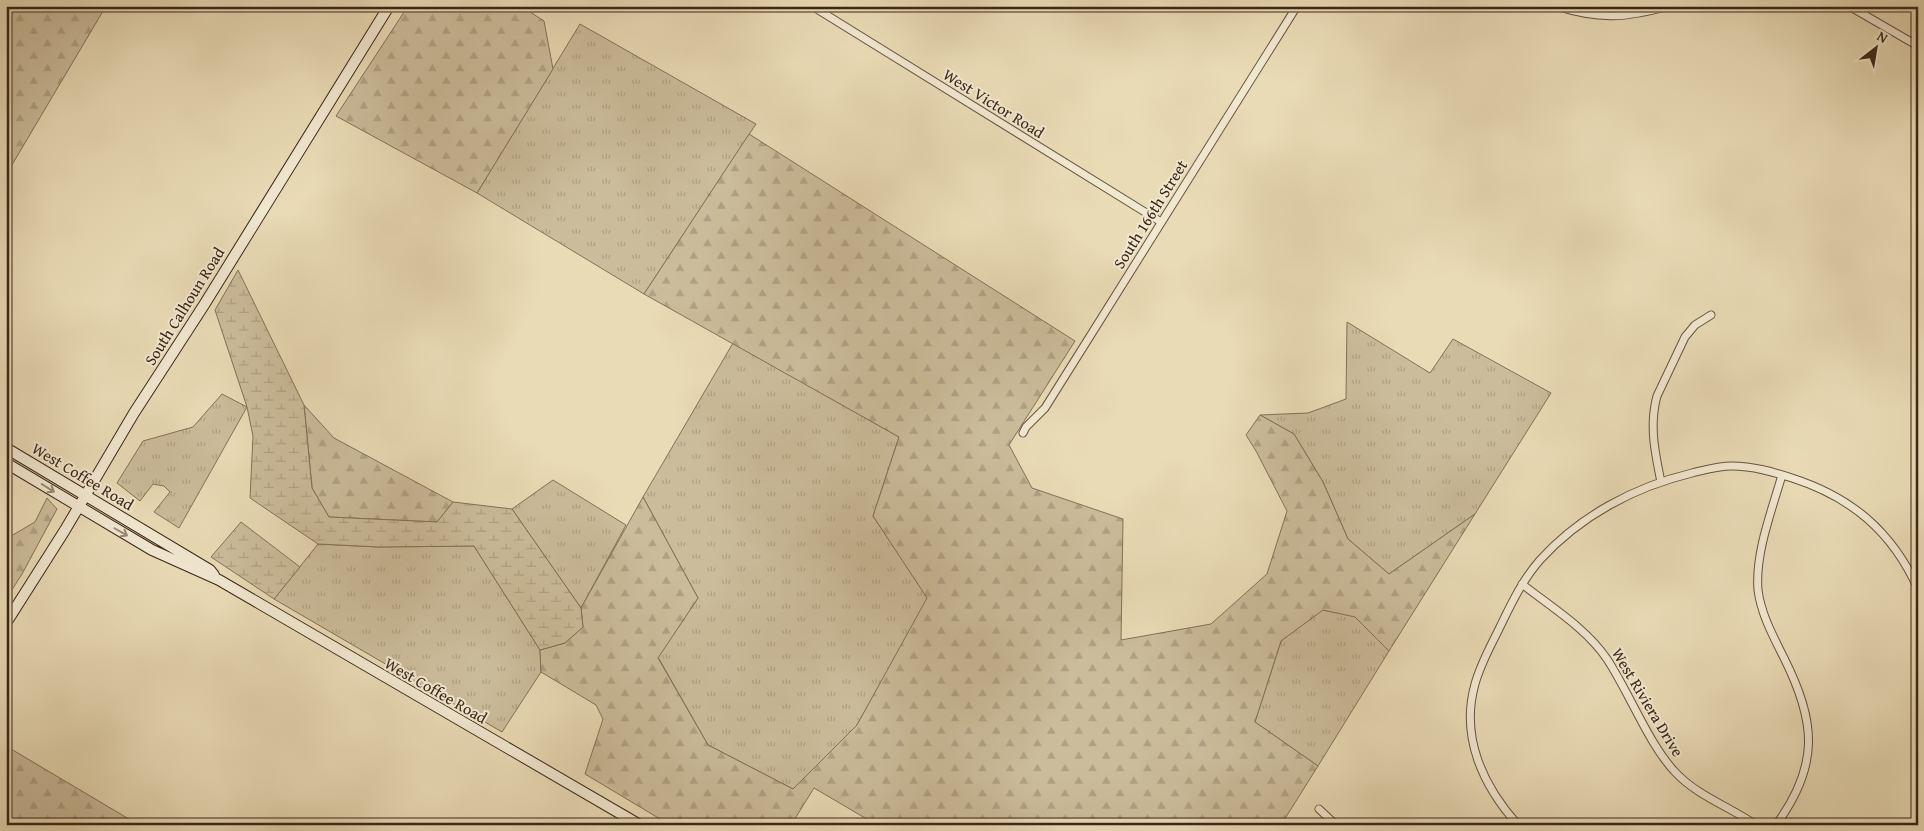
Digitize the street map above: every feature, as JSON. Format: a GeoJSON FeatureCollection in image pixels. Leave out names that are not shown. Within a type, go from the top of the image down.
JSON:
{"type":"FeatureCollection","features":[{"type":"Feature","properties":{"kind":"street","name":"South Calhoun Road"},"geometry":{"type":"LineString","coordinates":[[6,623],[79,508],[134,413],[209,297],[388,6]]}},
{"type":"Feature","properties":{"kind":"street","name":"West Victor Road"},"geometry":{"type":"LineString","coordinates":[[812,6],[1161,222]]}},
{"type":"Feature","properties":{"kind":"street","name":"South 166th Street"},"geometry":{"type":"LineString","coordinates":[[1023,434],[1026,427],[1045,408],[1297,6]]}},
{"type":"Feature","properties":{"kind":"street"},"geometry":{"type":"LineString","coordinates":[[1556,6],[1581,14],[1603,17],[1636,15],[1669,6]]}},
{"type":"Feature","properties":{"kind":"street"},"geometry":{"type":"LineString","coordinates":[[1849,6],[1918,46]]}},
{"type":"Feature","properties":{"kind":"street"},"geometry":{"type":"LineString","coordinates":[[1661,482],[1653,434],[1652,420],[1655,401],[1662,382],[1685,337],[1695,325],[1711,315]]}},
{"type":"Feature","properties":{"kind":"street","name":"West Coffee Road"},"geometry":{"type":"LineString","coordinates":[[6,448],[86,494],[210,570],[219,580]]}},
{"type":"Feature","properties":{"kind":"street","name":"West Coffee Road"},"geometry":{"type":"LineString","coordinates":[[6,463],[152,550],[219,580],[640,825]]}},
{"type":"Feature","properties":{"kind":"street"},"geometry":{"type":"LineString","coordinates":[[1518,825],[1496,798],[1483,776],[1474,750],[1471,732],[1471,713],[1475,685],[1479,672],[1508,609],[1522,584],[1546,554],[1590,516],[1620,499],[1661,482],[1724,467],[1746,467],[1782,475],[1828,492],[1859,511],[1889,540],[1905,563],[1918,588]]}},
{"type":"Feature","properties":{"kind":"street"},"geometry":{"type":"LineString","coordinates":[[1776,825],[1793,800],[1803,778],[1809,736],[1804,703],[1768,625],[1758,591],[1760,559],[1782,475]]}},
{"type":"Feature","properties":{"kind":"street","name":"West Riviera Drive"},"geometry":{"type":"LineString","coordinates":[[1522,584],[1582,631],[1602,652],[1653,740],[1669,765],[1678,775],[1699,792],[1756,825]]}},
{"type":"Feature","properties":{"kind":"street"},"geometry":{"type":"LineString","coordinates":[[1319,809],[1336,825]]}},
{"type":"Feature","properties":{"kind":"green space"},"geometry":{"type":"Polygon","coordinates":[[[6,6],[106,6],[6,175],[6,6]]]}},
{"type":"Feature","properties":{"kind":"green space"},"geometry":{"type":"Polygon","coordinates":[[[408,6],[521,6],[544,21],[553,69],[477,193],[336,116],[408,6]]]}},
{"type":"Feature","properties":{"kind":"green space"},"geometry":{"type":"Polygon","coordinates":[[[580,24],[756,124],[644,294],[477,193],[580,24]]]}},
{"type":"Feature","properties":{"kind":"green space"},"geometry":{"type":"Polygon","coordinates":[[[749,134],[1075,341],[1009,445],[1032,488],[1123,519],[1121,640],[1211,624],[1267,574],[1287,511],[1246,435],[1260,415],[1294,434],[1323,482],[1348,539],[1389,574],[1475,514],[1389,651],[1355,617],[1323,610],[1281,641],[1255,722],[1318,766],[1281,825],[877,825],[814,788],[791,825],[670,825],[585,774],[603,719],[596,705],[541,672],[540,650],[565,643],[583,627],[581,608],[643,497],[698,598],[658,658],[708,745],[793,789],[857,725],[927,598],[873,516],[899,437],[644,294],[749,134]]]}},
{"type":"Feature","properties":{"kind":"green space"},"geometry":{"type":"Polygon","coordinates":[[[238,270],[304,405],[312,488],[329,517],[437,522],[453,502],[512,509],[581,608],[583,627],[565,643],[540,650],[474,546],[379,547],[318,544],[250,498],[253,436],[247,407],[215,310],[238,270]]]}},
{"type":"Feature","properties":{"kind":"green space"},"geometry":{"type":"Polygon","coordinates":[[[1347,322],[1430,373],[1453,339],[1551,393],[1475,514],[1389,574],[1348,539],[1323,482],[1294,434],[1260,415],[1308,413],[1346,399],[1347,322]]]}},
{"type":"Feature","properties":{"kind":"green space"},"geometry":{"type":"Polygon","coordinates":[[[733,343],[899,437],[873,516],[928,598],[857,725],[793,789],[708,745],[658,657],[698,598],[643,497],[733,343]]]}},
{"type":"Feature","properties":{"kind":"green space"},"geometry":{"type":"Polygon","coordinates":[[[222,394],[247,407],[179,528],[154,512],[170,492],[164,486],[153,484],[140,501],[117,483],[143,441],[193,427],[222,394]]]}},
{"type":"Feature","properties":{"kind":"green space"},"geometry":{"type":"Polygon","coordinates":[[[304,405],[334,438],[453,502],[437,522],[329,517],[312,488],[304,405]]]}},
{"type":"Feature","properties":{"kind":"green space"},"geometry":{"type":"Polygon","coordinates":[[[553,480],[626,525],[581,608],[512,509],[553,480]]]}},
{"type":"Feature","properties":{"kind":"green space"},"geometry":{"type":"Polygon","coordinates":[[[47,498],[57,509],[22,574],[6,599],[6,539],[35,522],[47,498]]]}},
{"type":"Feature","properties":{"kind":"green space"},"geometry":{"type":"Polygon","coordinates":[[[241,522],[300,567],[274,599],[211,557],[241,522]]]}},
{"type":"Feature","properties":{"kind":"green space"},"geometry":{"type":"Polygon","coordinates":[[[318,544],[379,547],[474,546],[540,650],[541,672],[502,732],[274,599],[318,544]]]}},
{"type":"Feature","properties":{"kind":"green space"},"geometry":{"type":"Polygon","coordinates":[[[1322,610],[1355,616],[1389,651],[1318,766],[1255,722],[1281,641],[1322,610]]]}},
{"type":"Feature","properties":{"kind":"green space"},"geometry":{"type":"Polygon","coordinates":[[[6,746],[139,825],[6,825],[6,746]]]}}]}
